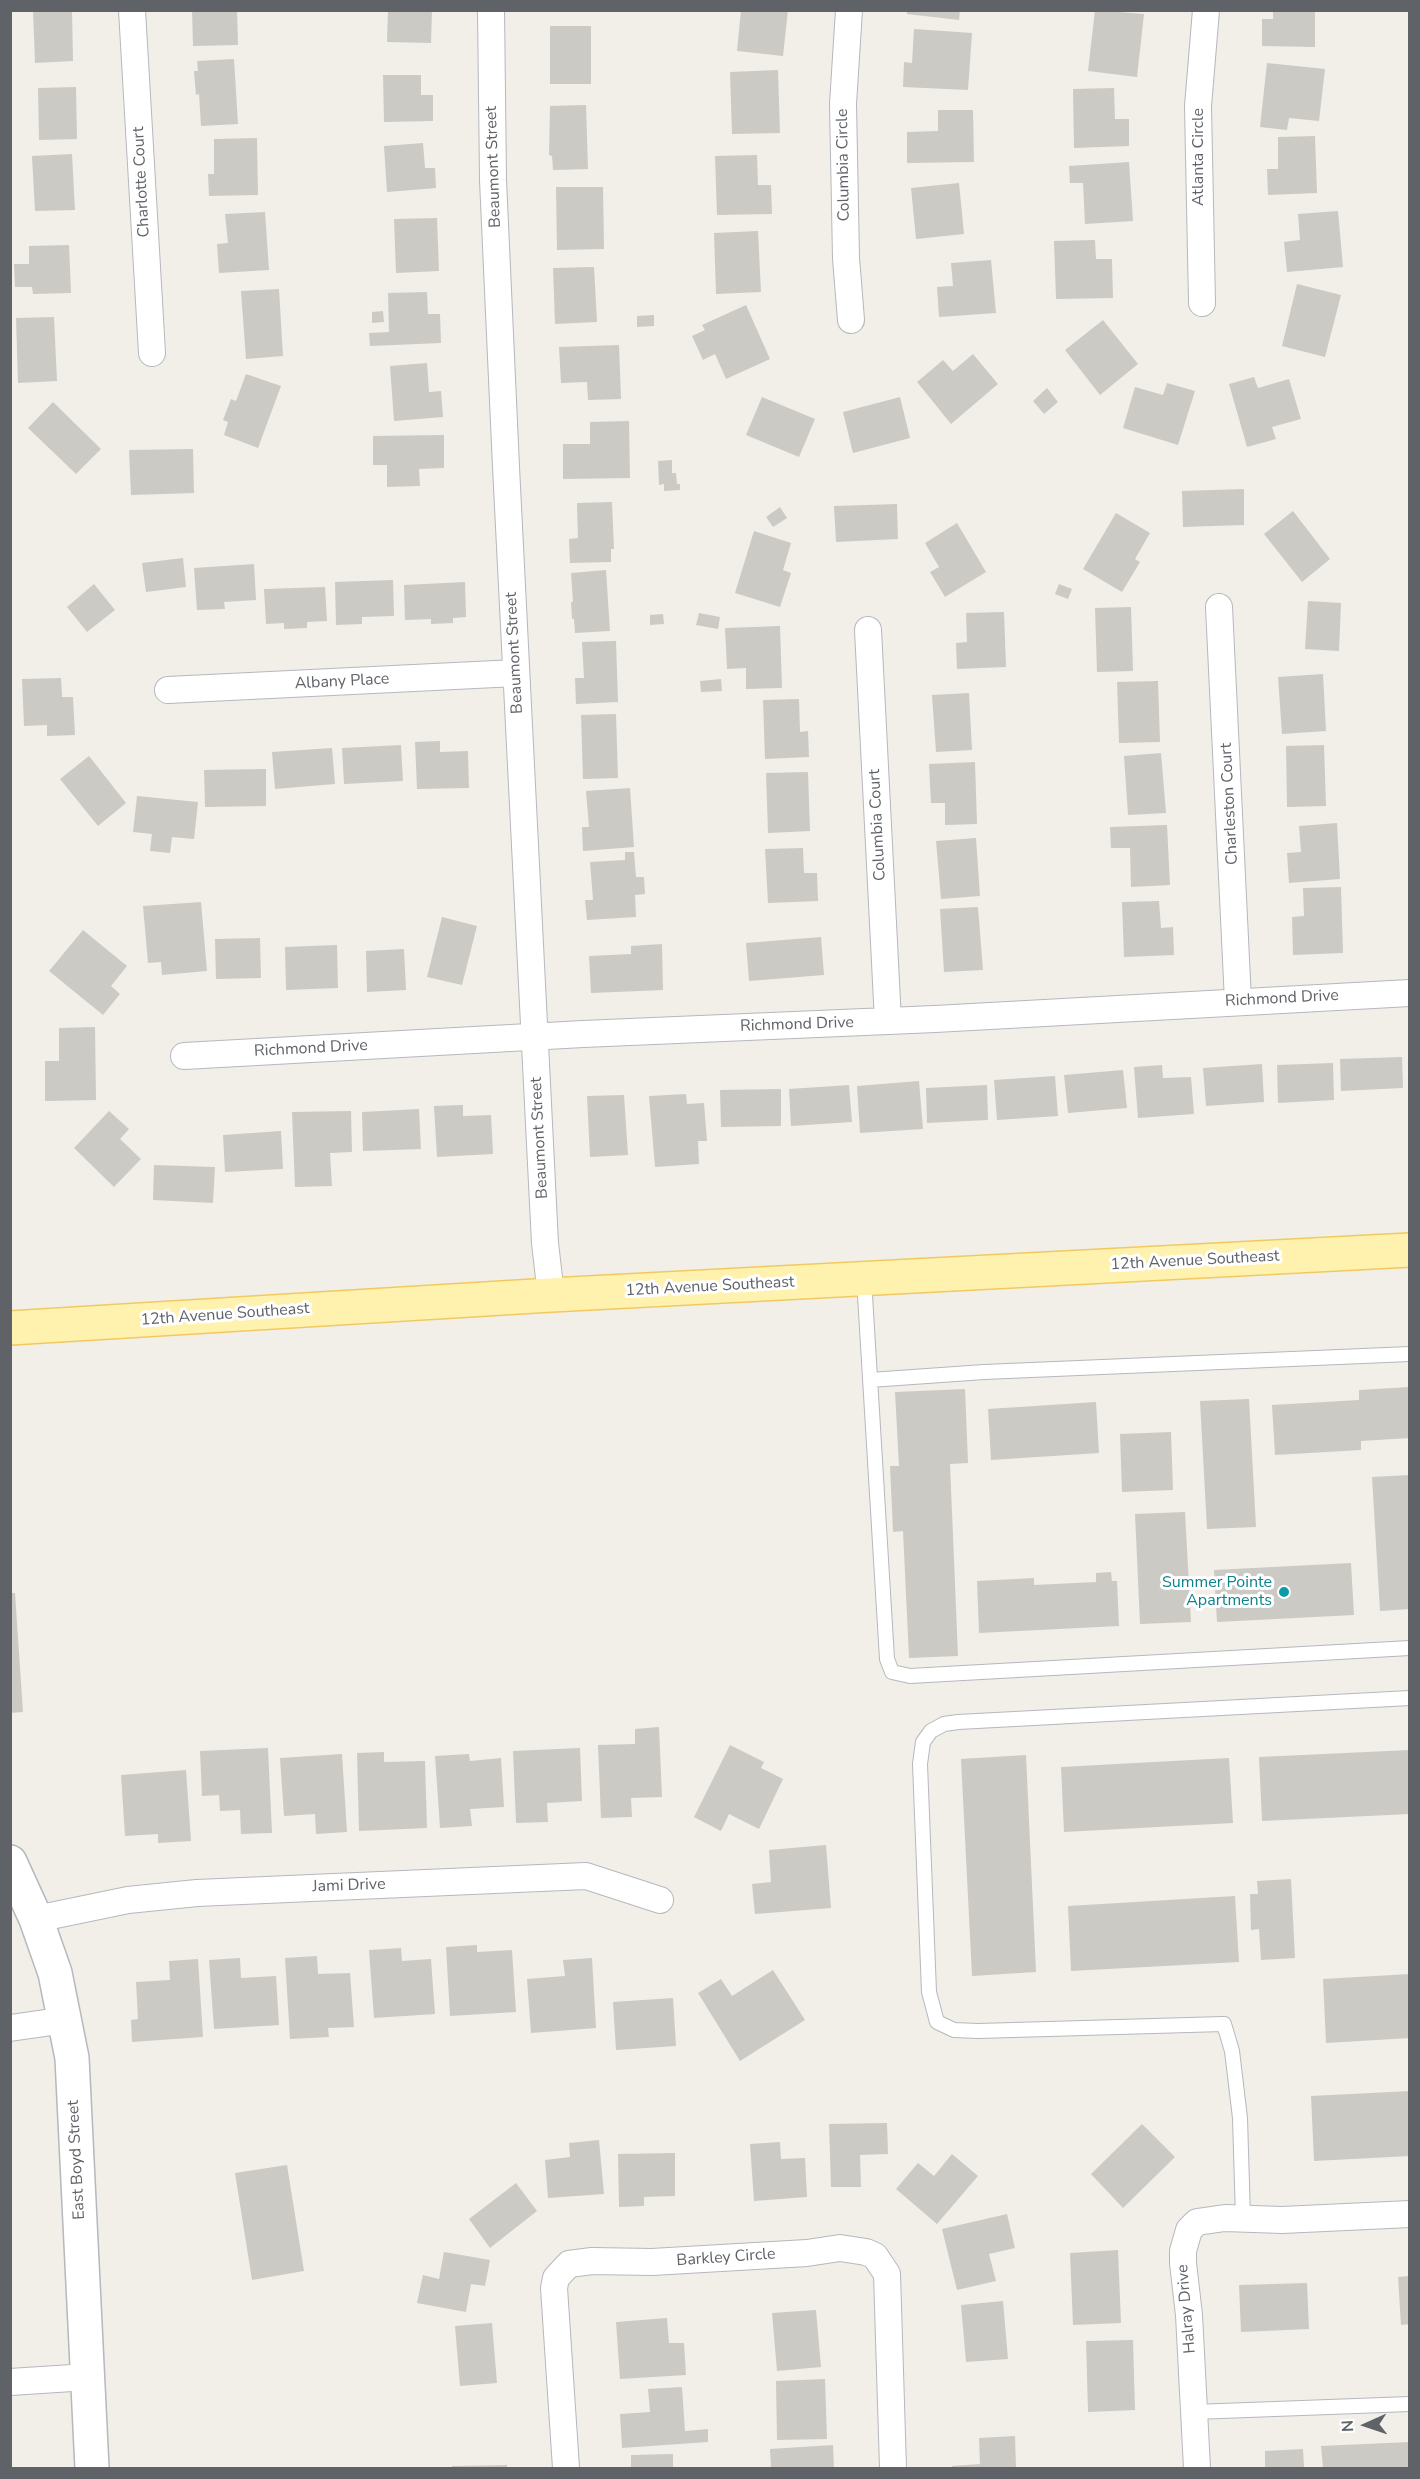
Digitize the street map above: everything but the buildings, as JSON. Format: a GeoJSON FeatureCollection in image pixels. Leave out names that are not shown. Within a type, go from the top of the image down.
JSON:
{"type":"FeatureCollection","features":[{"type":"Feature","properties":{"kind":"main road","name":"12th Avenue Southeast"},"geometry":{"type":"LineString","coordinates":[[10,1328],[551,1295],[1410,1250]]}},
{"type":"Feature","properties":{"kind":"street","name":"Charlotte Court"},"geometry":{"type":"LineString","coordinates":[[132,10],[152,353]]}},
{"type":"Feature","properties":{"kind":"street","name":"Beaumont Street"},"geometry":{"type":"LineString","coordinates":[[491,10],[493,180],[516,673],[545,1243],[551,1295]]}},
{"type":"Feature","properties":{"kind":"street","name":"Columbia Circle"},"geometry":{"type":"LineString","coordinates":[[849,10],[843,104],[846,258],[852,320]]}},
{"type":"Feature","properties":{"kind":"street","name":"Atlanta Circle"},"geometry":{"type":"LineString","coordinates":[[1202,303],[1198,106],[1206,10]]}},
{"type":"Feature","properties":{"kind":"street","name":"Charleston Court"},"geometry":{"type":"LineString","coordinates":[[1219,607],[1238,1001]]}},
{"type":"Feature","properties":{"kind":"street","name":"Columbia Court"},"geometry":{"type":"LineString","coordinates":[[868,630],[888,1021]]}},
{"type":"Feature","properties":{"kind":"street","name":"Albany Place"},"geometry":{"type":"LineString","coordinates":[[168,690],[516,673]]}},
{"type":"Feature","properties":{"kind":"street","name":"Richmond Drive"},"geometry":{"type":"LineString","coordinates":[[184,1056],[1410,993]]}},
{"type":"Feature","properties":{"kind":"street","name":"East Boyd Street"},"geometry":{"type":"LineString","coordinates":[[10,1862],[36,1919],[55,1973],[72,2058],[93,2469]]}},
{"type":"Feature","properties":{"kind":"street","name":"Jami Drive"},"geometry":{"type":"LineString","coordinates":[[36,1919],[128,1900],[197,1893],[586,1876],[660,1900]]}},
{"type":"Feature","properties":{"kind":"street"},"geometry":{"type":"LineString","coordinates":[[10,2028],[66,2020]]}},
{"type":"Feature","properties":{"kind":"street","name":"Halray Drive"},"geometry":{"type":"LineString","coordinates":[[1197,2469],[1189,2315],[1183,2263],[1185,2240],[1189,2230],[1197,2223],[1209,2219],[1282,2220],[1410,2214]]}},
{"type":"Feature","properties":{"kind":"street","name":"Barkley Circle"},"geometry":{"type":"LineString","coordinates":[[566,2469],[554,2288],[556,2278],[569,2264],[592,2261],[652,2262],[807,2253],[840,2248],[866,2252],[875,2256],[887,2274],[893,2469]]}},
{"type":"Feature","properties":{"kind":"street"},"geometry":{"type":"LineString","coordinates":[[10,2382],[88,2377]]}},
{"type":"Feature","properties":{"kind":"lane"},"geometry":{"type":"LineString","coordinates":[[864,1279],[887,1659],[892,1672],[910,1676],[1410,1648]]}},
{"type":"Feature","properties":{"kind":"lane"},"geometry":{"type":"LineString","coordinates":[[870,1380],[996,1372],[1410,1354]]}},
{"type":"Feature","properties":{"kind":"lane"},"geometry":{"type":"LineString","coordinates":[[1244,2218],[1240,2118],[1232,2051],[1224,2024],[978,2031],[954,2030],[937,2022],[929,1992],[920,1764],[923,1743],[931,1731],[944,1724],[958,1722],[1410,1698]]}},
{"type":"Feature","properties":{"kind":"lane"},"geometry":{"type":"LineString","coordinates":[[1194,2412],[1410,2404]]}},
{"type":"Feature","properties":{"kind":"place","name":"Summer Pointe Apartments"},"geometry":{"type":"Point","coordinates":[1284,1592]}}]}
